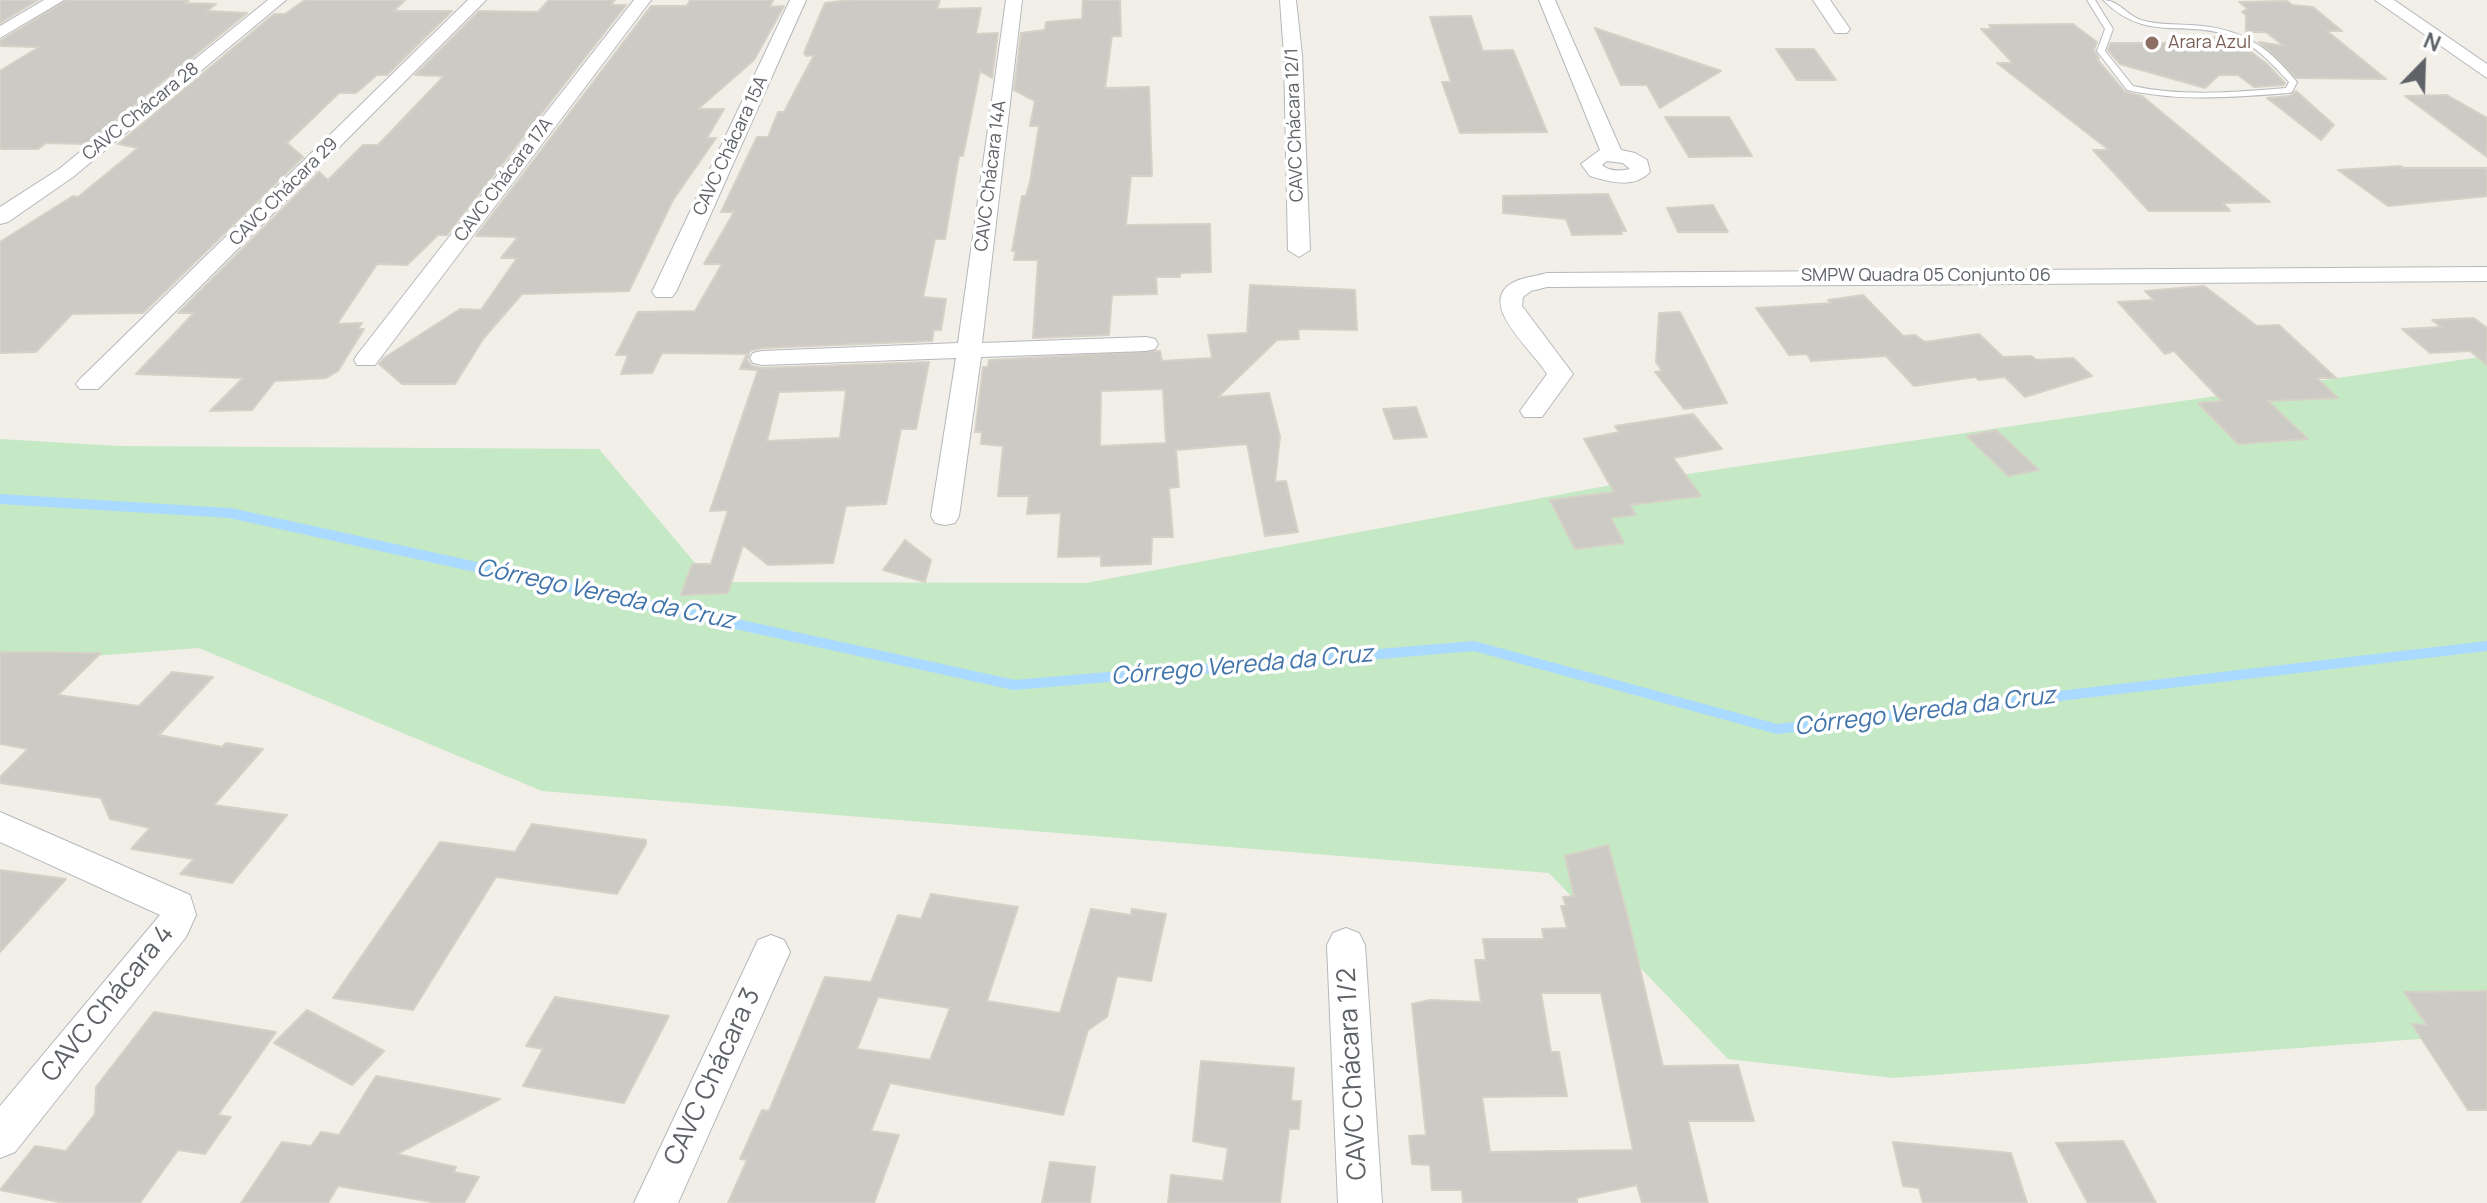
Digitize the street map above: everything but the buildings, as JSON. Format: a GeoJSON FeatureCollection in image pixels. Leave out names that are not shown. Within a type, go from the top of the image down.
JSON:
{"type":"FeatureCollection","features":[{"type":"Feature","properties":{"kind":"street"},"geometry":{"type":"LineString","coordinates":[[0,33],[56,0]]}},
{"type":"Feature","properties":{"kind":"street","name":"CAVC Chácara 28"},"geometry":{"type":"LineString","coordinates":[[0,217],[66,173],[278,0]]}},
{"type":"Feature","properties":{"kind":"street","name":"CAVC Chácara 29"},"geometry":{"type":"LineString","coordinates":[[89,384],[478,0]]}},
{"type":"Feature","properties":{"kind":"street","name":"CAVC Chácara 17A"},"geometry":{"type":"LineString","coordinates":[[366,360],[643,0]]}},
{"type":"Feature","properties":{"kind":"street","name":"CAVC Chácara 15A"},"geometry":{"type":"LineString","coordinates":[[664,292],[798,0]]}},
{"type":"Feature","properties":{"kind":"street","name":"CAVC Chácara 14A"},"geometry":{"type":"LineString","coordinates":[[945,516],[1014,0]]}},
{"type":"Feature","properties":{"kind":"street","name":"CAVC Chácara 12/1"},"geometry":{"type":"LineString","coordinates":[[1288,0],[1293,55],[1299,250]]}},
{"type":"Feature","properties":{"kind":"street"},"geometry":{"type":"LineString","coordinates":[[1547,0],[1612,154],[1628,157],[1641,168],[1636,175],[1621,181]]}},
{"type":"Feature","properties":{"kind":"street"},"geometry":{"type":"LineString","coordinates":[[1821,0],[1841,29]]}},
{"type":"Feature","properties":{"kind":"street"},"geometry":{"type":"LineString","coordinates":[[2383,0],[2487,72]]}},
{"type":"Feature","properties":{"kind":"street","name":"SMPW Quadra 05 Conjunto 06"},"geometry":{"type":"LineString","coordinates":[[1533,411],[1560,374],[1513,314],[1509,300],[1511,294],[1523,285],[1547,280],[2487,274]]}},
{"type":"Feature","properties":{"kind":"street"},"geometry":{"type":"LineString","coordinates":[[762,358],[1146,344]]}},
{"type":"Feature","properties":{"kind":"street","name":"CAVC Chácara 4"},"geometry":{"type":"LineString","coordinates":[[0,826],[177,906],[178,915],[173,926],[0,1138]]}},
{"type":"Feature","properties":{"kind":"street","name":"CAVC Chácara 1/2"},"geometry":{"type":"LineString","coordinates":[[1346,945],[1360,1203]]}},
{"type":"Feature","properties":{"kind":"street","name":"CAVC Chácara 3"},"geometry":{"type":"LineString","coordinates":[[656,1203],[771,952]]}},
{"type":"Feature","properties":{"kind":"lane"},"geometry":{"type":"LineString","coordinates":[[2091,0],[2109,29],[2101,51],[2130,88],[2175,95],[2257,93],[2289,90],[2293,82],[2275,61],[2246,39],[2222,31],[2142,23],[2107,0]]}},
{"type":"Feature","properties":{"kind":"green space"},"geometry":{"type":"Polygon","coordinates":[[[2487,356],[2487,1034],[1893,1078],[1728,1059],[1549,873],[542,791],[199,648],[0,663],[0,439],[119,446],[599,449],[711,582],[1086,583],[1606,486],[2487,356]]]}},
{"type":"Feature","properties":{"kind":"waterway","name":"Córrego Vereda da Cruz"},"geometry":{"type":"LineString","coordinates":[[0,499],[230,513],[1014,685],[1474,646],[1777,729],[2487,646]]}},
{"type":"Feature","properties":{"kind":"place","name":"Arara Azul"},"geometry":{"type":"Point","coordinates":[2152,43]}}]}
